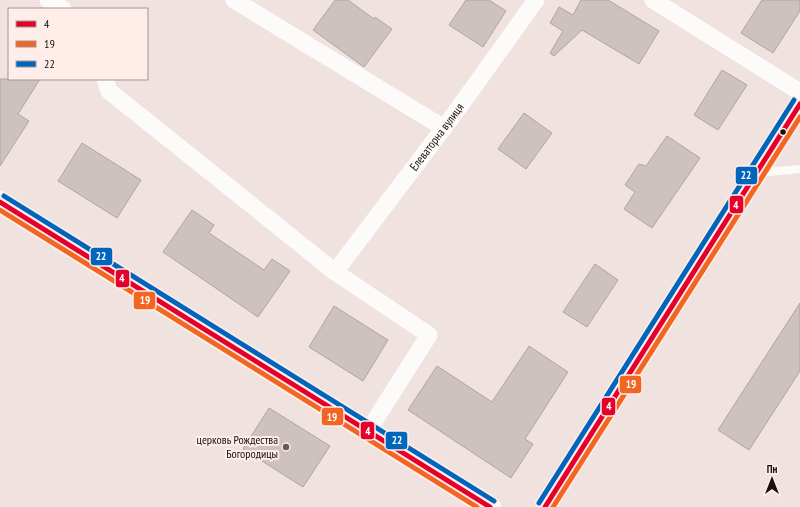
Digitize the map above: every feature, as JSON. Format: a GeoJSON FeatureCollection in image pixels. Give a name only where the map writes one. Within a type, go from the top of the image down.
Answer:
{"type":"FeatureCollection","features":[{"type":"Feature","properties":{"kind":"street"},"geometry":{"type":"LineString","coordinates":[[48,0],[61,8]]}},
{"type":"Feature","properties":{"kind":"street"},"geometry":{"type":"LineString","coordinates":[[234,0],[444,128]]}},
{"type":"Feature","properties":{"kind":"street","name":"Елеваторна вулиця"},"geometry":{"type":"LineString","coordinates":[[335,272],[444,128],[536,0]]}},
{"type":"Feature","properties":{"kind":"street"},"geometry":{"type":"LineString","coordinates":[[653,0],[800,92]]}},
{"type":"Feature","properties":{"kind":"street"},"geometry":{"type":"LineString","coordinates":[[105,80],[109,91],[335,272],[429,335],[368,431]]}},
{"type":"Feature","properties":{"kind":"street"},"geometry":{"type":"LineString","coordinates":[[545,507],[800,104]]}},
{"type":"Feature","properties":{"kind":"street"},"geometry":{"type":"LineString","coordinates":[[0,202],[490,507]]}},
{"type":"Feature","properties":{"kind":"lane"},"geometry":{"type":"LineString","coordinates":[[757,173],[800,168]]}},
{"type":"Feature","properties":{"kind":"building"},"geometry":{"type":"Polygon","coordinates":[[[335,0],[348,0],[374,19],[375,17],[392,29],[364,67],[313,30],[335,0]]]}},
{"type":"Feature","properties":{"kind":"building"},"geometry":{"type":"Polygon","coordinates":[[[466,0],[489,0],[506,11],[483,47],[449,25],[466,0]]]}},
{"type":"Feature","properties":{"kind":"building"},"geometry":{"type":"Polygon","coordinates":[[[581,0],[608,0],[659,31],[639,64],[582,30],[554,56],[550,53],[563,31],[550,23],[559,7],[573,15],[581,0]]]}},
{"type":"Feature","properties":{"kind":"building"},"geometry":{"type":"Polygon","coordinates":[[[762,0],[800,0],[800,11],[773,53],[741,33],[762,0]]]}},
{"type":"Feature","properties":{"kind":"building"},"geometry":{"type":"Polygon","coordinates":[[[722,70],[747,85],[718,130],[694,115],[722,70]]]}},
{"type":"Feature","properties":{"kind":"building"},"geometry":{"type":"Polygon","coordinates":[[[0,79],[39,80],[18,114],[29,121],[0,166],[0,79]]]}},
{"type":"Feature","properties":{"kind":"building"},"geometry":{"type":"Polygon","coordinates":[[[524,113],[552,133],[526,169],[498,149],[524,113]]]}},
{"type":"Feature","properties":{"kind":"building"},"geometry":{"type":"Polygon","coordinates":[[[667,136],[700,158],[652,228],[624,209],[635,192],[625,185],[639,164],[646,166],[667,136]]]}},
{"type":"Feature","properties":{"kind":"building"},"geometry":{"type":"Polygon","coordinates":[[[82,143],[141,180],[117,218],[58,181],[82,143]]]}},
{"type":"Feature","properties":{"kind":"building"},"geometry":{"type":"Polygon","coordinates":[[[192,210],[214,225],[209,233],[264,270],[272,259],[290,271],[258,317],[163,252],[192,210]]]}},
{"type":"Feature","properties":{"kind":"building"},"geometry":{"type":"Polygon","coordinates":[[[595,264],[618,280],[587,327],[563,312],[595,264]]]}},
{"type":"Feature","properties":{"kind":"building"},"geometry":{"type":"Polygon","coordinates":[[[800,303],[800,371],[749,450],[718,430],[800,303]]]}},
{"type":"Feature","properties":{"kind":"building"},"geometry":{"type":"Polygon","coordinates":[[[334,306],[388,340],[363,381],[309,347],[334,306]]]}},
{"type":"Feature","properties":{"kind":"building"},"geometry":{"type":"Polygon","coordinates":[[[529,346],[568,372],[525,439],[533,444],[511,478],[408,410],[437,366],[492,402],[529,346]]]}},
{"type":"Feature","properties":{"kind":"building","name":"церковь Рождества Богородицы"},"geometry":{"type":"Polygon","coordinates":[[[269,408],[330,446],[303,487],[243,449],[269,408]]]}},
{"type":"Feature","properties":{"kind":"transit line","name":"22"},"geometry":{"type":"LineString","coordinates":[[539,503],[794,100]]}},
{"type":"Feature","properties":{"kind":"transit line","name":"4"},"geometry":{"type":"LineString","coordinates":[[545,507],[800,104]]}},
{"type":"Feature","properties":{"kind":"transit line","name":"19"},"geometry":{"type":"LineString","coordinates":[[553,507],[800,117]]}},
{"type":"Feature","properties":{"kind":"transit line","name":"22"},"geometry":{"type":"LineString","coordinates":[[4,196],[494,501]]}},
{"type":"Feature","properties":{"kind":"transit line","name":"4"},"geometry":{"type":"LineString","coordinates":[[0,202],[490,507]]}},
{"type":"Feature","properties":{"kind":"transit line","name":"19"},"geometry":{"type":"LineString","coordinates":[[0,210],[477,507]]}},
{"type":"Feature","properties":{"kind":"place","name":"церковь Рождества Богородицы"},"geometry":{"type":"Point","coordinates":[286,447]}}]}
